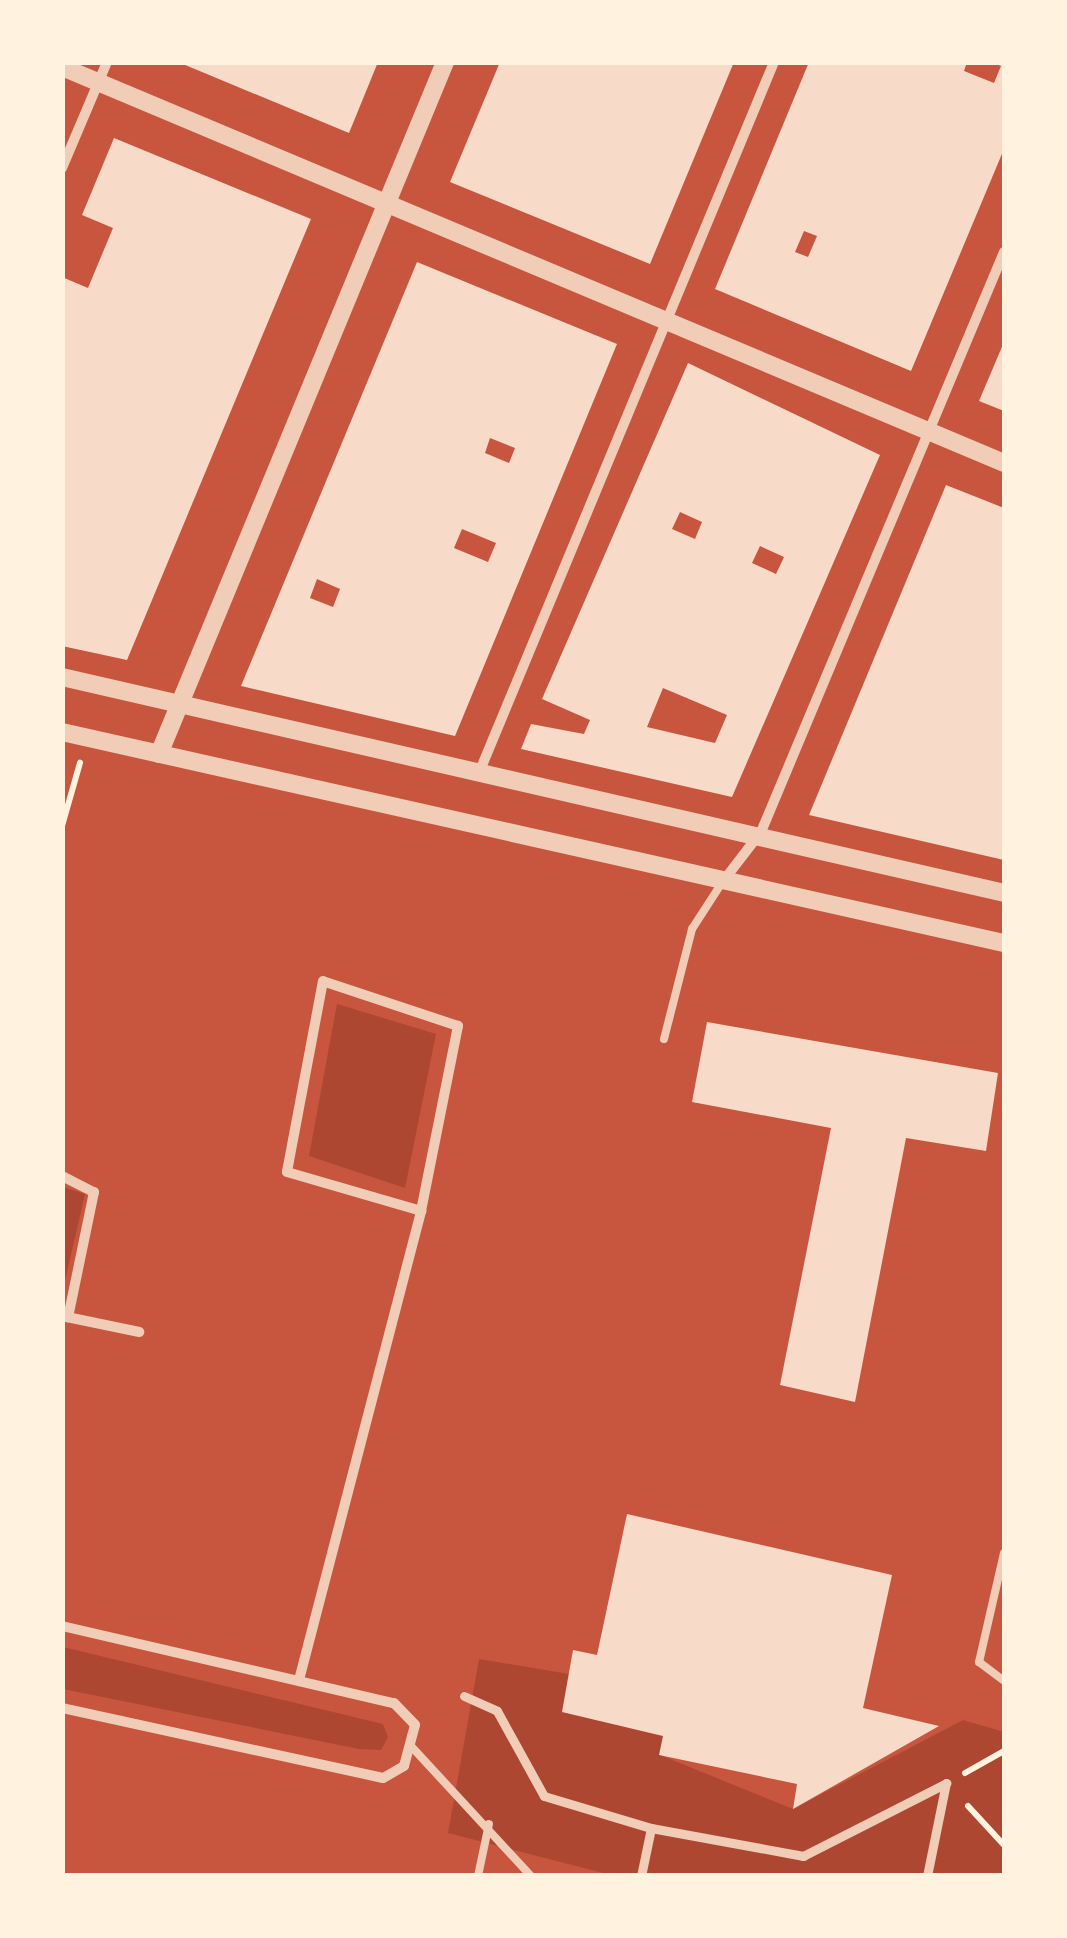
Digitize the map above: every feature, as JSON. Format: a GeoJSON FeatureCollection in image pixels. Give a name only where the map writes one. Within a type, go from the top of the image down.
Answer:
{"type":"FeatureCollection","features":[{"type":"Feature","properties":{"kind":"street"},"geometry":{"type":"LineString","coordinates":[[62,168],[107,62]]}},
{"type":"Feature","properties":{"kind":"street"},"geometry":{"type":"LineString","coordinates":[[159,754],[446,62]]}},
{"type":"Feature","properties":{"kind":"street"},"geometry":{"type":"LineString","coordinates":[[481,768],[774,62]]}},
{"type":"Feature","properties":{"kind":"street"},"geometry":{"type":"LineString","coordinates":[[62,67],[1004,463]]}},
{"type":"Feature","properties":{"kind":"street"},"geometry":{"type":"LineString","coordinates":[[723,881],[761,832],[1004,252]]}},
{"type":"Feature","properties":{"kind":"street"},"geometry":{"type":"LineString","coordinates":[[62,678],[481,768],[1004,893]]}},
{"type":"Feature","properties":{"kind":"street"},"geometry":{"type":"LineString","coordinates":[[62,732],[1004,943]]}},
{"type":"Feature","properties":{"kind":"street"},"geometry":{"type":"LineString","coordinates":[[299,1680],[421,1211],[458,1026],[323,981],[288,1172],[421,1211]]}},
{"type":"Feature","properties":{"kind":"street"},"geometry":{"type":"LineString","coordinates":[[62,1176],[94,1192],[65,1316],[139,1332]]}},
{"type":"Feature","properties":{"kind":"street"},"geometry":{"type":"LineString","coordinates":[[62,1626],[404,1706],[414,1725],[410,1745],[394,1774],[371,1777],[62,1708]]}},
{"type":"Feature","properties":{"kind":"street"},"geometry":{"type":"LineString","coordinates":[[464,1696],[497,1711],[544,1796],[651,1828],[803,1856],[946,1783]]}},
{"type":"Feature","properties":{"kind":"street"},"geometry":{"type":"LineString","coordinates":[[927,1876],[946,1783]]}},
{"type":"Feature","properties":{"kind":"street"},"geometry":{"type":"LineString","coordinates":[[641,1876],[651,1828]]}},
{"type":"Feature","properties":{"kind":"lane"},"geometry":{"type":"LineString","coordinates":[[664,1038],[692,929],[723,881]]}},
{"type":"Feature","properties":{"kind":"lane"},"geometry":{"type":"LineString","coordinates":[[1004,1553],[979,1662],[1004,1681]]}},
{"type":"Feature","properties":{"kind":"lane"},"geometry":{"type":"LineString","coordinates":[[410,1745],[488,1824],[531,1876]]}},
{"type":"Feature","properties":{"kind":"lane"},"geometry":{"type":"LineString","coordinates":[[478,1876],[488,1824]]}},
{"type":"Feature","properties":{"kind":"path"},"geometry":{"type":"LineString","coordinates":[[62,826],[88,738]]}},
{"type":"Feature","properties":{"kind":"path"},"geometry":{"type":"LineString","coordinates":[[1004,1751],[946,1783],[1004,1845]]}},
{"type":"Feature","properties":{"kind":"shaded area"},"geometry":{"type":"Polygon","coordinates":[[[337,1004],[436,1034],[405,1188],[309,1156],[337,1004]]]}},
{"type":"Feature","properties":{"kind":"shaded area"},"geometry":{"type":"Polygon","coordinates":[[[62,1187],[85,1194],[63,1289],[62,1187]]]}},
{"type":"Feature","properties":{"kind":"shaded area"},"geometry":{"type":"Polygon","coordinates":[[[63,1647],[383,1724],[388,1737],[381,1750],[359,1749],[63,1689],[63,1647]]]}},
{"type":"Feature","properties":{"kind":"shaded area"},"geometry":{"type":"Polygon","coordinates":[[[479,1659],[569,1674],[562,1712],[663,1736],[660,1755],[793,1809],[963,1720],[1004,1732],[1004,1875],[611,1875],[448,1833],[479,1659]]]}},
{"type":"Feature","properties":{"kind":"building"},"geometry":{"type":"Polygon","coordinates":[[[178,62],[378,62],[349,133],[178,62]]]}},
{"type":"Feature","properties":{"kind":"building"},"geometry":{"type":"Polygon","coordinates":[[[500,62],[734,62],[650,264],[450,182],[500,62]]]}},
{"type":"Feature","properties":{"kind":"building"},"geometry":{"type":"Polygon","coordinates":[[[809,62],[967,62],[964,71],[994,83],[1001,66],[992,62],[1004,62],[1004,149],[911,371],[715,289],[809,62]],[[804,231],[795,252],[808,257],[817,236],[804,231]]]}},
{"type":"Feature","properties":{"kind":"building"},"geometry":{"type":"Polygon","coordinates":[[[114,138],[311,219],[127,660],[62,646],[62,277],[88,288],[113,228],[82,215],[114,138]]]}},
{"type":"Feature","properties":{"kind":"building"},"geometry":{"type":"Polygon","coordinates":[[[417,262],[617,344],[455,736],[241,686],[417,262]],[[490,438],[485,453],[509,463],[515,448],[490,438]],[[462,529],[454,548],[488,562],[496,543],[462,529]],[[317,579],[310,598],[333,607],[340,589],[317,579]]]}},
{"type":"Feature","properties":{"kind":"building"},"geometry":{"type":"Polygon","coordinates":[[[1004,342],[1004,411],[979,401],[1004,342]]]}},
{"type":"Feature","properties":{"kind":"building"},"geometry":{"type":"Polygon","coordinates":[[[688,363],[880,455],[732,797],[521,749],[531,724],[584,734],[590,720],[542,699],[688,363]],[[680,512],[672,529],[695,539],[702,522],[680,512]],[[760,546],[752,563],[776,574],[784,557],[760,546]],[[663,688],[647,727],[715,743],[727,715],[663,688]]]}},
{"type":"Feature","properties":{"kind":"building"},"geometry":{"type":"Polygon","coordinates":[[[946,485],[1004,508],[1004,860],[809,815],[946,485]]]}},
{"type":"Feature","properties":{"kind":"building"},"geometry":{"type":"Polygon","coordinates":[[[707,1022],[998,1073],[986,1151],[906,1138],[855,1402],[780,1385],[831,1128],[692,1102],[707,1022]]]}},
{"type":"Feature","properties":{"kind":"building"},"geometry":{"type":"Polygon","coordinates":[[[627,1514],[892,1575],[863,1708],[939,1726],[793,1809],[797,1784],[659,1755],[663,1736],[562,1712],[573,1650],[597,1655],[627,1514]]]}}]}
